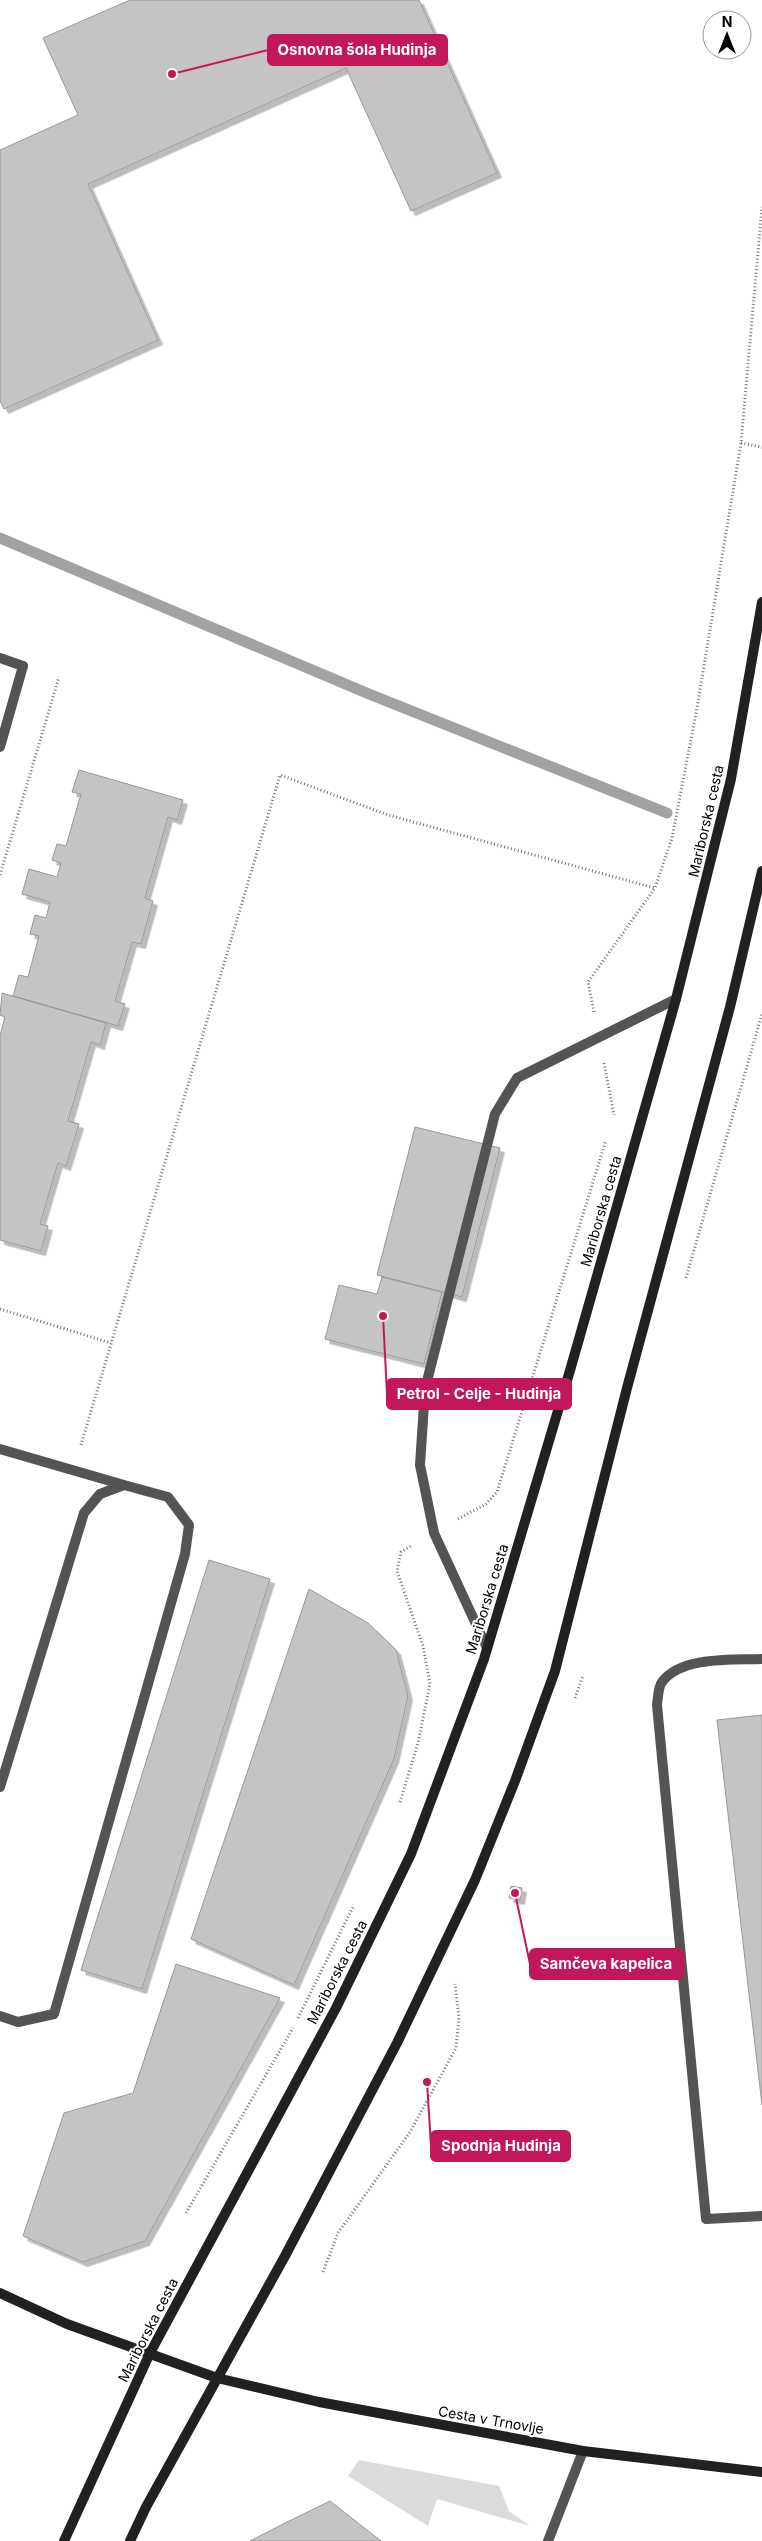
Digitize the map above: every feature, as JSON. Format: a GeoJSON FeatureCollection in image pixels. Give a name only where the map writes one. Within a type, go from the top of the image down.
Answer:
{"type":"FeatureCollection","features":[{"type":"Feature","properties":{"kind":"main road","name":"Mariborska cesta"},"geometry":{"type":"LineString","coordinates":[[64,2541],[150,2353],[336,2008],[412,1854],[487,1648],[676,999],[731,779],[762,602]]}},
{"type":"Feature","properties":{"kind":"main road"},"geometry":{"type":"LineString","coordinates":[[130,2541],[146,2507],[285,2256],[397,2043],[475,1880],[518,1772],[555,1670],[625,1397],[730,1007],[762,872]]}},
{"type":"Feature","properties":{"kind":"main road","name":"Cesta v Trnovlje"},"geometry":{"type":"LineString","coordinates":[[0,2293],[67,2324],[217,2378],[319,2402],[583,2451],[762,2472]]}},
{"type":"Feature","properties":{"kind":"street"},"geometry":{"type":"LineString","coordinates":[[0,658],[23,666],[0,747]]}},
{"type":"Feature","properties":{"kind":"street"},"geometry":{"type":"LineString","coordinates":[[487,1648],[434,1532],[420,1466],[425,1388],[495,1114],[517,1078],[676,999]]}},
{"type":"Feature","properties":{"kind":"street"},"geometry":{"type":"LineString","coordinates":[[0,1449],[168,1497],[189,1525],[185,1554],[54,2014],[18,2022],[0,2016]]}},
{"type":"Feature","properties":{"kind":"street"},"geometry":{"type":"LineString","coordinates":[[0,1786],[84,1513],[100,1494],[124,1484]]}},
{"type":"Feature","properties":{"kind":"street"},"geometry":{"type":"LineString","coordinates":[[762,1660],[707,1661],[675,1670],[661,1683],[657,1705],[706,2219],[762,2216]]}},
{"type":"Feature","properties":{"kind":"street"},"geometry":{"type":"LineString","coordinates":[[548,2541],[583,2451]]}},
{"type":"Feature","properties":{"kind":"path"},"geometry":{"type":"LineString","coordinates":[[611,1124],[614,1114],[588,982],[655,888],[672,838],[697,708],[741,443],[762,207]]}},
{"type":"Feature","properties":{"kind":"path"},"geometry":{"type":"LineString","coordinates":[[741,443],[762,446]]}},
{"type":"Feature","properties":{"kind":"path"},"geometry":{"type":"LineString","coordinates":[[0,875],[59,677]]}},
{"type":"Feature","properties":{"kind":"path"},"geometry":{"type":"LineString","coordinates":[[74,1469],[280,775],[388,815],[655,888]]}},
{"type":"Feature","properties":{"kind":"path"},"geometry":{"type":"LineString","coordinates":[[400,1804],[418,1743],[430,1684],[423,1646],[397,1571],[400,1552],[486,1504],[497,1492],[608,1133]]}},
{"type":"Feature","properties":{"kind":"path"},"geometry":{"type":"LineString","coordinates":[[0,1309],[111,1343]]}},
{"type":"Feature","properties":{"kind":"path"},"geometry":{"type":"LineString","coordinates":[[186,2214],[296,2022],[357,1900]]}},
{"type":"Feature","properties":{"kind":"shaded area"},"geometry":{"type":"Polygon","coordinates":[[[359,2460],[499,2486],[509,2511],[530,2526],[437,2499],[428,2526],[348,2476],[359,2460]]]}},
{"type":"Feature","properties":{"kind":"building"},"geometry":{"type":"Polygon","coordinates":[[[130,0],[419,0],[497,173],[411,211],[346,68],[88,184],[158,340],[4,409],[0,401],[0,150],[78,115],[43,38],[130,0]]]}},
{"type":"Feature","properties":{"kind":"building"},"geometry":{"type":"Polygon","coordinates":[[[79,770],[183,800],[177,820],[168,817],[145,898],[153,901],[141,944],[132,942],[115,1001],[125,1004],[118,1026],[13,996],[19,975],[28,977],[39,936],[30,934],[35,915],[46,918],[50,902],[22,894],[29,869],[57,877],[61,863],[52,860],[57,844],[66,846],[81,794],[72,792],[79,770]]]}},
{"type":"Feature","properties":{"kind":"building"},"geometry":{"type":"Polygon","coordinates":[[[2,993],[106,1023],[100,1045],[91,1042],[68,1121],[79,1124],[66,1166],[58,1163],[40,1224],[48,1226],[41,1251],[0,1240],[0,1035],[5,1017],[0,1015],[2,993]]]}},
{"type":"Feature","properties":{"kind":"building"},"geometry":{"type":"Polygon","coordinates":[[[415,1127],[500,1148],[462,1297],[377,1275],[415,1127]]]}},
{"type":"Feature","properties":{"kind":"building"},"geometry":{"type":"Polygon","coordinates":[[[382,1277],[442,1292],[424,1364],[325,1339],[339,1285],[377,1294],[382,1277]]]}},
{"type":"Feature","properties":{"kind":"building"},"geometry":{"type":"Polygon","coordinates":[[[209,1560],[270,1579],[142,1989],[81,1970],[209,1560]]]}},
{"type":"Feature","properties":{"kind":"building"},"geometry":{"type":"Polygon","coordinates":[[[309,1589],[368,1623],[396,1650],[408,1696],[394,1759],[294,1985],[191,1939],[309,1589]]]}},
{"type":"Feature","properties":{"kind":"building"},"geometry":{"type":"Polygon","coordinates":[[[762,1715],[762,2105],[717,1720],[762,1715]]]}},
{"type":"Feature","properties":{"kind":"building"},"geometry":{"type":"Polygon","coordinates":[[[511,1886],[522,1888],[520,1900],[509,1898],[511,1886]]]}},
{"type":"Feature","properties":{"kind":"building"},"geometry":{"type":"Polygon","coordinates":[[[176,1964],[280,1998],[145,2241],[83,2262],[23,2236],[64,2113],[133,2093],[176,1964]]]}},
{"type":"Feature","properties":{"kind":"building"},"geometry":{"type":"Polygon","coordinates":[[[330,2501],[381,2541],[250,2541],[283,2524],[330,2501]]]}},
{"type":"Feature","properties":{"kind":"waterway"},"geometry":{"type":"LineString","coordinates":[[0,538],[369,694],[667,813]]}},
{"type":"Feature","properties":{"kind":"place","name":"Osnovna šola Hudinja"},"geometry":{"type":"Point","coordinates":[172,74]}},
{"type":"Feature","properties":{"kind":"place","name":"Petrol - Celje - Hudinja"},"geometry":{"type":"Point","coordinates":[383,1316]}},
{"type":"Feature","properties":{"kind":"place","name":"Samčeva kapelica"},"geometry":{"type":"Point","coordinates":[515,1893]}},
{"type":"Feature","properties":{"kind":"place","name":"Spodnja Hudinja"},"geometry":{"type":"Point","coordinates":[427,2082]}}]}
